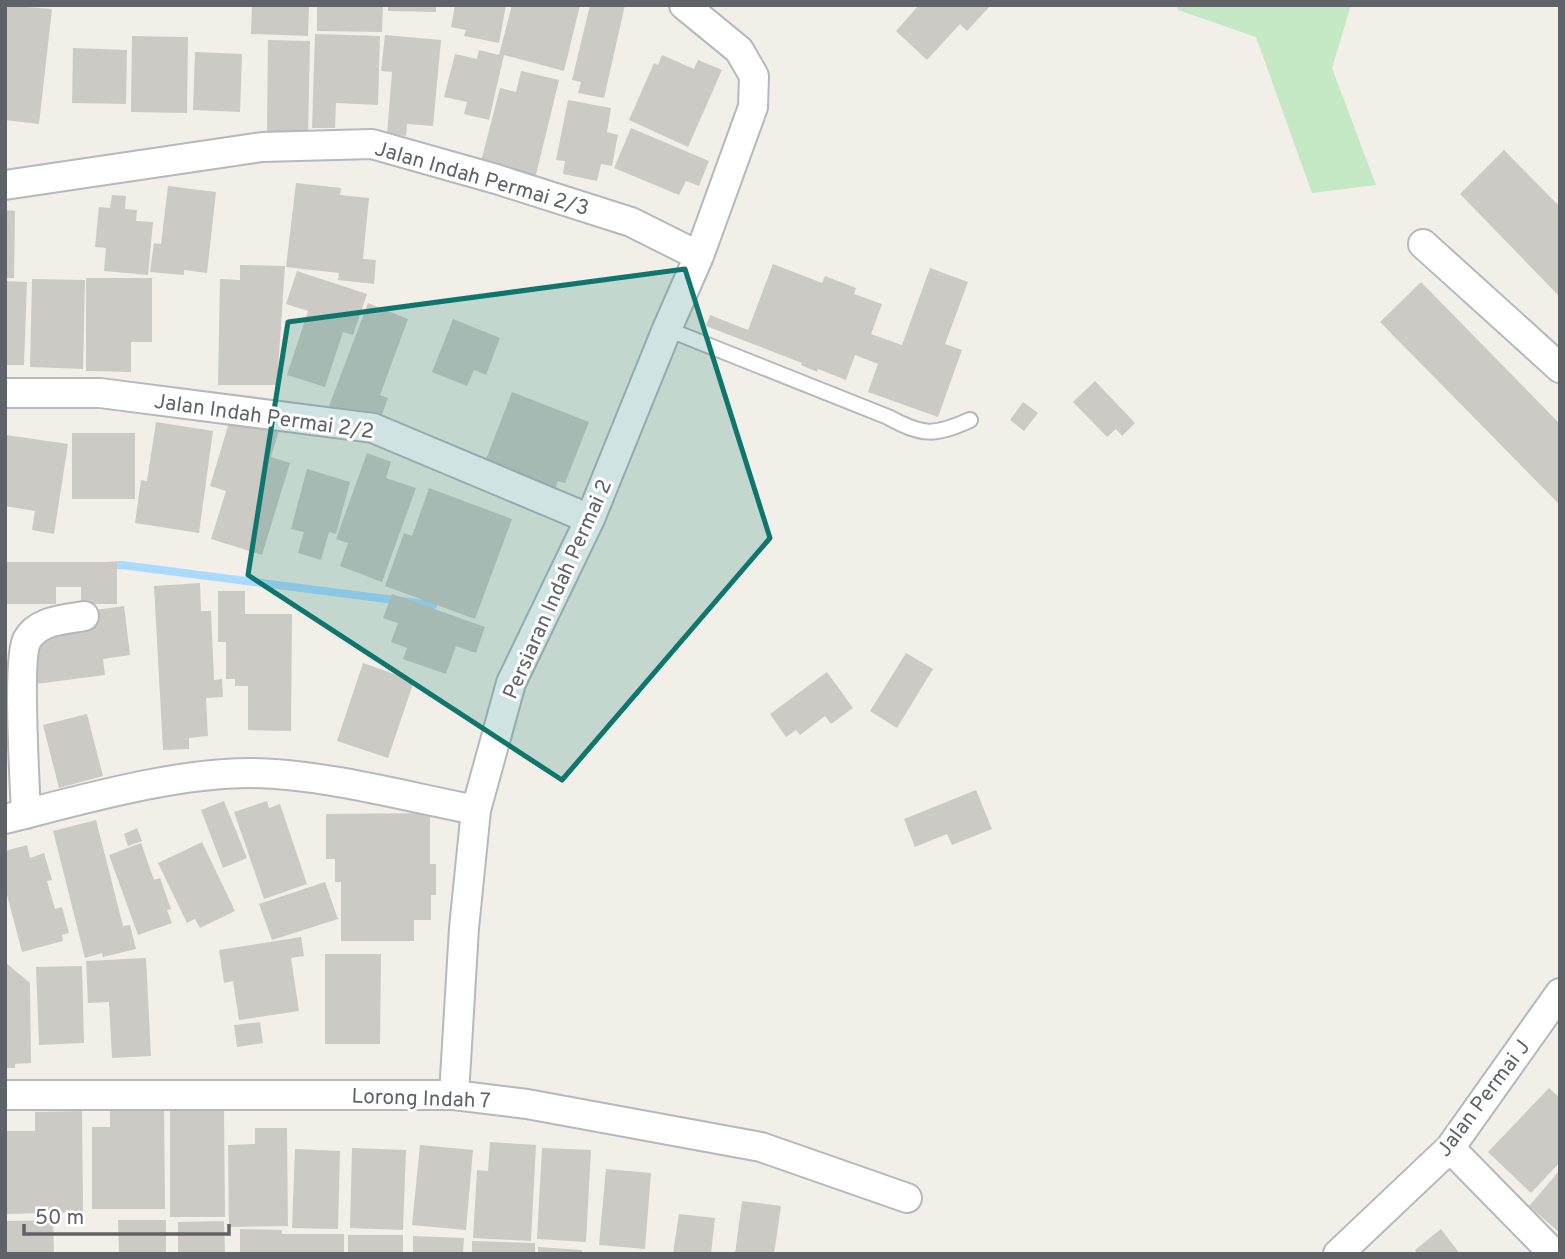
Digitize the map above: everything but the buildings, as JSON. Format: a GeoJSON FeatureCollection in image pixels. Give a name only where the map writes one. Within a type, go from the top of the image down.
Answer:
{"type":"FeatureCollection","features":[{"type":"Feature","properties":{"kind":"street","name":"Persiaran Indah Permai 2"},"geometry":{"type":"LineString","coordinates":[[454,1095],[464,928],[476,810],[511,682],[590,519],[699,256],[753,107],[754,76],[739,50],[684,5]]}},
{"type":"Feature","properties":{"kind":"street","name":"Jalan Indah Permai 2/3"},"geometry":{"type":"LineString","coordinates":[[5,185],[262,147],[372,145],[496,179],[631,222],[699,256]]}},
{"type":"Feature","properties":{"kind":"street"},"geometry":{"type":"LineString","coordinates":[[1423,244],[1560,368]]}},
{"type":"Feature","properties":{"kind":"street","name":"Jalan Indah Permai 2/2"},"geometry":{"type":"LineString","coordinates":[[5,393],[100,393],[373,428],[590,519]]}},
{"type":"Feature","properties":{"kind":"street"},"geometry":{"type":"LineString","coordinates":[[84,616],[43,624],[26,641],[16,816],[175,779],[249,773],[303,776],[476,810]]}},
{"type":"Feature","properties":{"kind":"street","name":"Jalan Permai J"},"geometry":{"type":"LineString","coordinates":[[1338,1254],[1450,1148],[1560,993]]}},
{"type":"Feature","properties":{"kind":"street","name":"Lorong Indah 7"},"geometry":{"type":"LineString","coordinates":[[5,1095],[454,1095],[527,1104],[761,1147],[907,1198]]}},
{"type":"Feature","properties":{"kind":"street"},"geometry":{"type":"LineString","coordinates":[[1450,1148],[1554,1254]]}},
{"type":"Feature","properties":{"kind":"lane"},"geometry":{"type":"LineString","coordinates":[[667,329],[888,417],[917,432],[946,431],[970,420]]}},
{"type":"Feature","properties":{"kind":"highlighted area"},"geometry":{"type":"Polygon","coordinates":[[[685,269],[770,538],[562,780],[248,575],[288,322],[685,269]]]}},
{"type":"Feature","properties":{"kind":"green space"},"geometry":{"type":"Polygon","coordinates":[[[1176,5],[1351,5],[1332,68],[1376,185],[1312,193],[1256,37],[1178,10],[1176,5]]]}},
{"type":"Feature","properties":{"kind":"waterway"},"geometry":{"type":"LineString","coordinates":[[106,566],[122,565],[433,605]]}}]}
